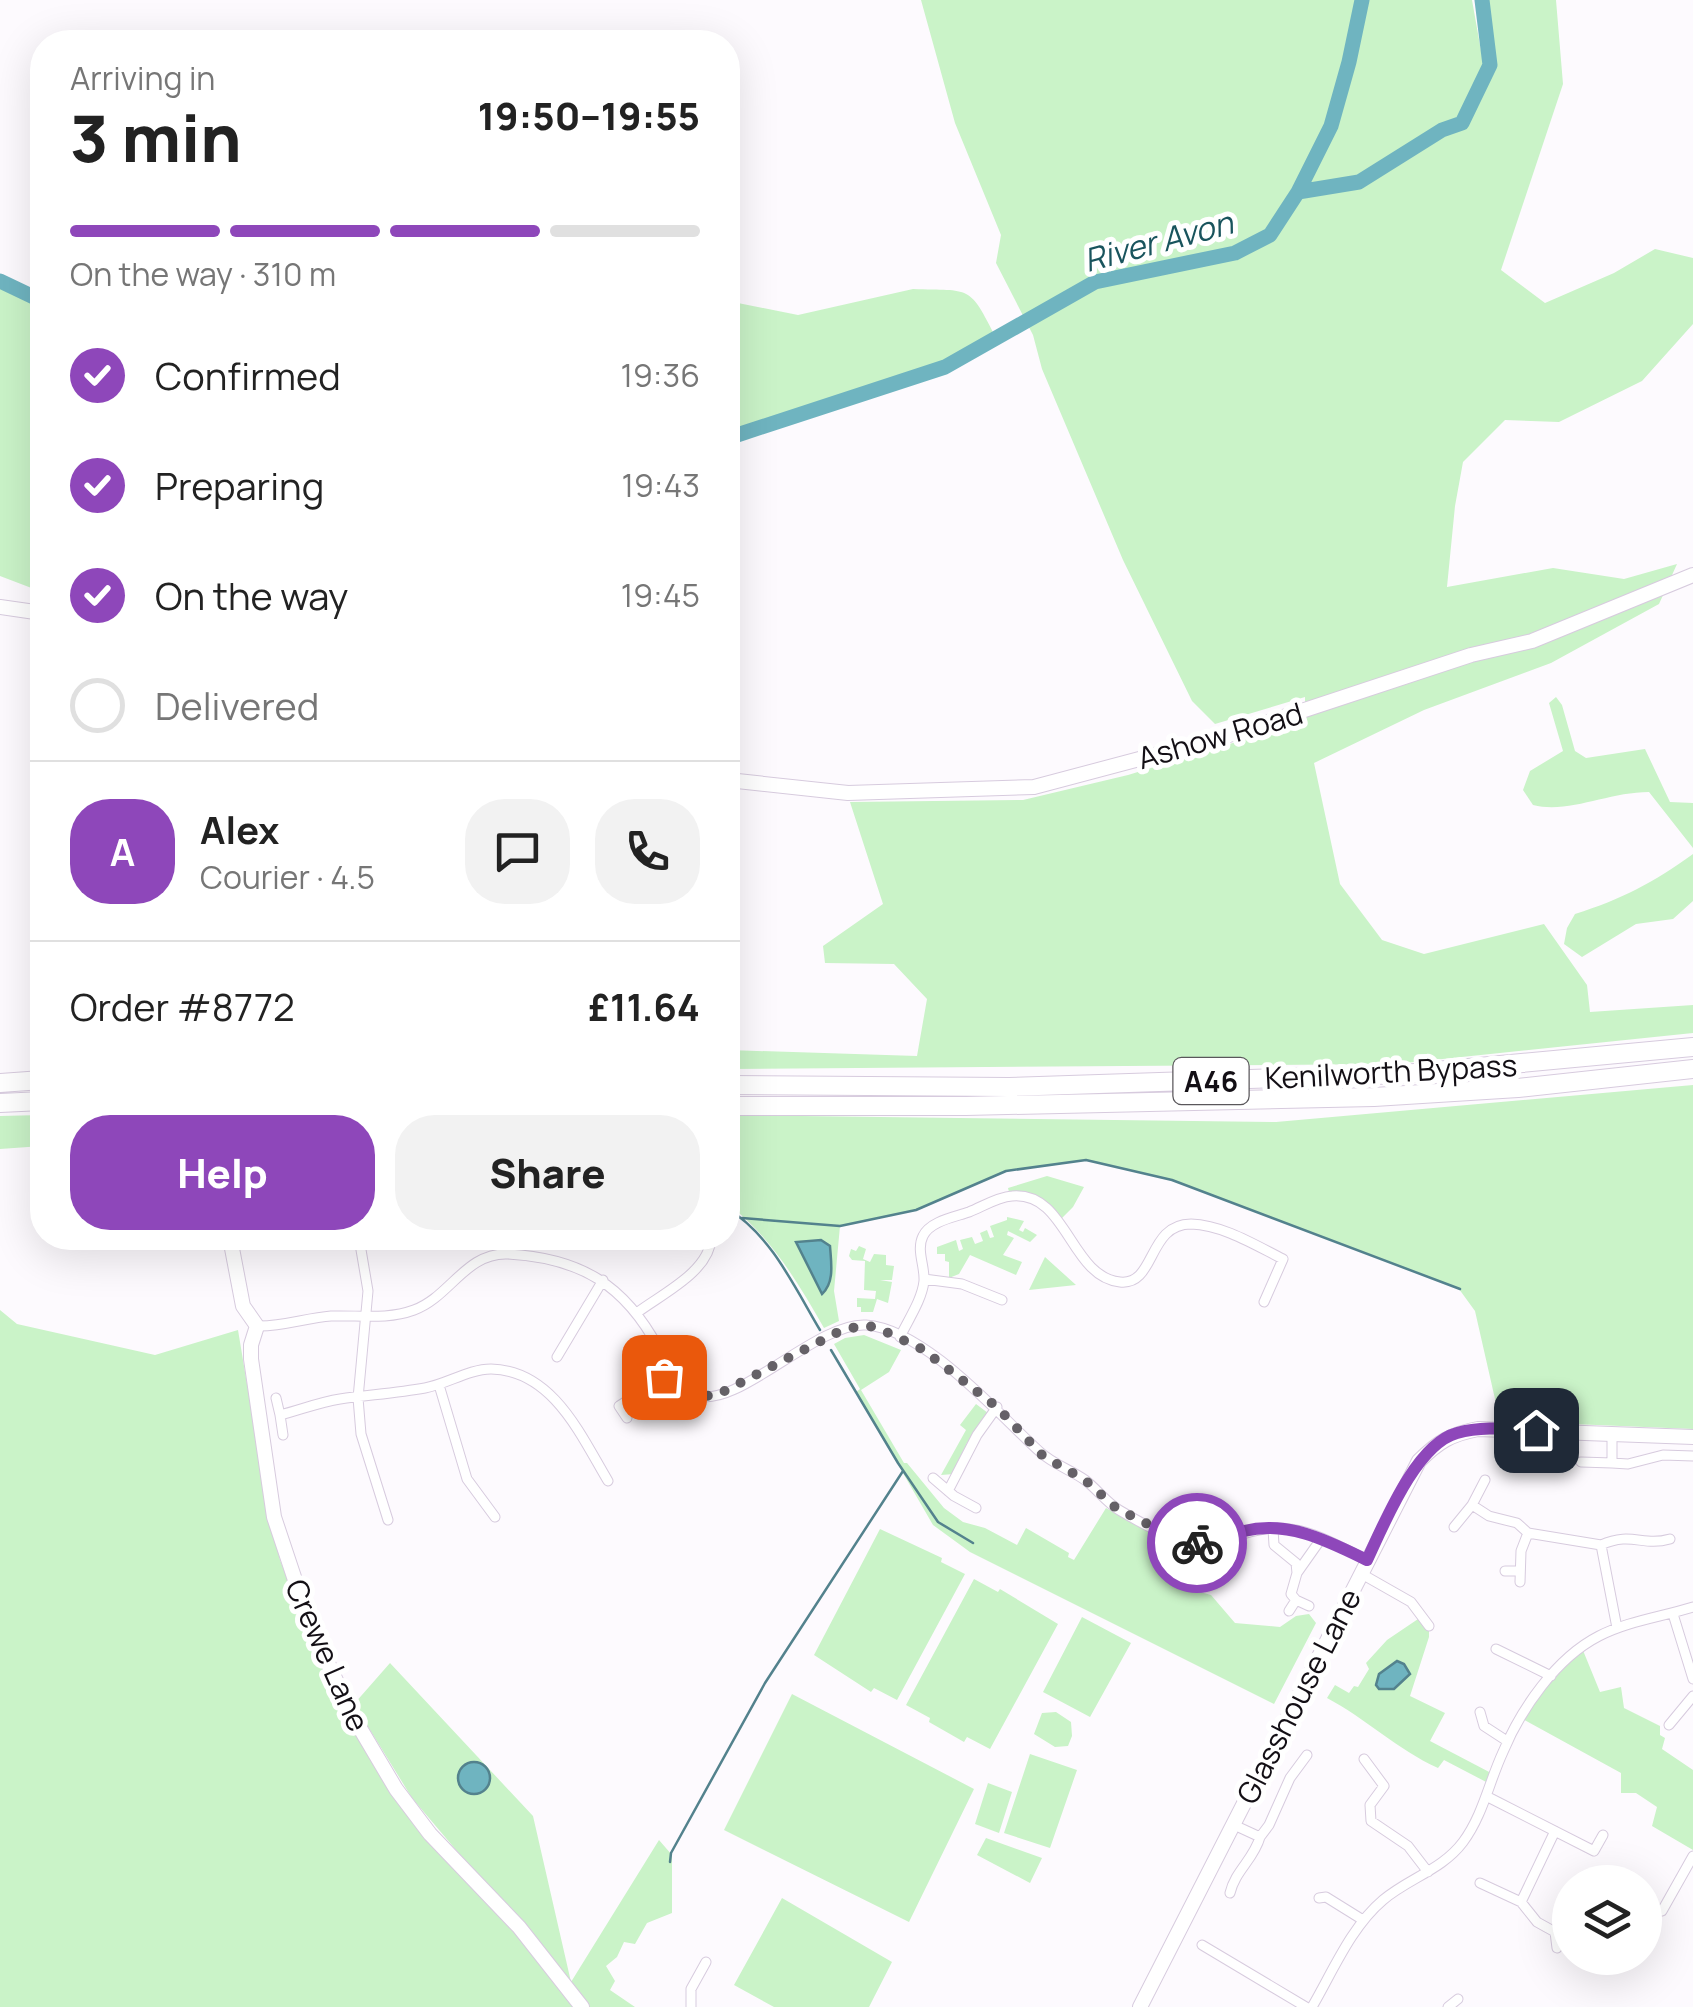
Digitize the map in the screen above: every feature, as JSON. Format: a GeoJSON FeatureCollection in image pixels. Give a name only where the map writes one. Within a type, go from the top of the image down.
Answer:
{"type":"FeatureCollection","features":[{"type":"Feature","properties":{"kind":"highway","name":"Kenilworth Bypass"},"geometry":{"type":"LineString","coordinates":[[740,1085],[1009,1087],[1404,1074],[1693,1047]]}},
{"type":"Feature","properties":{"kind":"highway","name":"Kenilworth Bypass"},"geometry":{"type":"LineString","coordinates":[[740,1106],[966,1106],[1374,1097],[1518,1088],[1693,1069]]}},
{"type":"Feature","properties":{"kind":"highway"},"geometry":{"type":"LineString","coordinates":[[0,1083],[30,1081]]}},
{"type":"Feature","properties":{"kind":"highway"},"geometry":{"type":"LineString","coordinates":[[0,1103],[30,1101]]}},
{"type":"Feature","properties":{"kind":"street","name":"Ashow Road"},"geometry":{"type":"LineString","coordinates":[[740,781],[848,794],[1034,787],[1226,736],[1471,656],[1532,641],[1693,575]]}},
{"type":"Feature","properties":{"kind":"street"},"geometry":{"type":"LineString","coordinates":[[0,607],[30,611]]}},
{"type":"Feature","properties":{"kind":"street"},"geometry":{"type":"LineString","coordinates":[[900,1337],[924,1279],[920,1244],[928,1229],[1010,1196],[1030,1199],[1048,1210],[1088,1262],[1117,1282],[1139,1276],[1160,1239],[1176,1226],[1191,1224],[1218,1230],[1283,1259],[1264,1302]]}},
{"type":"Feature","properties":{"kind":"street","name":"Crewe Lane"},"geometry":{"type":"LineString","coordinates":[[232,1250],[243,1306],[257,1326],[251,1359],[274,1516],[309,1622],[344,1698],[396,1790],[430,1834],[519,1928],[582,2007]]}},
{"type":"Feature","properties":{"kind":"street"},"geometry":{"type":"LineString","coordinates":[[361,1250],[368,1290],[358,1398],[361,1434],[388,1520]]}},
{"type":"Feature","properties":{"kind":"street"},"geometry":{"type":"LineString","coordinates":[[638,1312],[700,1265],[709,1250]]}},
{"type":"Feature","properties":{"kind":"street"},"geometry":{"type":"LineString","coordinates":[[257,1326],[414,1310],[476,1262],[495,1254],[543,1258],[603,1280],[638,1312],[671,1373],[685,1389],[702,1397],[729,1392],[810,1345],[852,1326],[878,1328],[922,1349],[997,1407],[1043,1456],[1085,1480],[1116,1508],[1177,1539],[1206,1543],[1246,1530],[1278,1529],[1320,1539],[1411,1602],[1429,1626]]}},
{"type":"Feature","properties":{"kind":"street"},"geometry":{"type":"LineString","coordinates":[[924,1279],[962,1284],[1002,1300]]}},
{"type":"Feature","properties":{"kind":"street"},"geometry":{"type":"LineString","coordinates":[[557,1357],[603,1280]]}},
{"type":"Feature","properties":{"kind":"street"},"geometry":{"type":"LineString","coordinates":[[280,1415],[439,1386],[482,1370],[523,1376],[556,1400],[608,1481]]}},
{"type":"Feature","properties":{"kind":"street"},"geometry":{"type":"LineString","coordinates":[[627,1418],[620,1406],[671,1373]]}},
{"type":"Feature","properties":{"kind":"street"},"geometry":{"type":"LineString","coordinates":[[439,1386],[460,1462],[481,1502],[496,1518]]}},
{"type":"Feature","properties":{"kind":"street"},"geometry":{"type":"LineString","coordinates":[[276,1398],[283,1434]]}},
{"type":"Feature","properties":{"kind":"street"},"geometry":{"type":"LineString","coordinates":[[948,1491],[976,1435],[997,1407]]}},
{"type":"Feature","properties":{"kind":"street","name":"Glasshouse Lane"},"geometry":{"type":"LineString","coordinates":[[1140,2007],[1419,1461],[1439,1441],[1454,1433],[1504,1428],[1693,1437]]}},
{"type":"Feature","properties":{"kind":"street"},"geometry":{"type":"LineString","coordinates":[[1612,1435],[1612,1463]]}},
{"type":"Feature","properties":{"kind":"street"},"geometry":{"type":"LineString","coordinates":[[1581,1462],[1628,1464],[1664,1455],[1693,1456]]}},
{"type":"Feature","properties":{"kind":"street"},"geometry":{"type":"LineString","coordinates":[[933,1478],[976,1508]]}},
{"type":"Feature","properties":{"kind":"street"},"geometry":{"type":"LineString","coordinates":[[1454,1527],[1485,1480]]}},
{"type":"Feature","properties":{"kind":"street"},"geometry":{"type":"LineString","coordinates":[[1472,1505],[1490,1516],[1517,1523],[1528,1533],[1601,1545],[1621,1536],[1656,1543],[1670,1539]]}},
{"type":"Feature","properties":{"kind":"street"},"geometry":{"type":"LineString","coordinates":[[1278,1529],[1274,1545],[1296,1563],[1297,1573]]}},
{"type":"Feature","properties":{"kind":"street"},"geometry":{"type":"LineString","coordinates":[[1505,1571],[1520,1576],[1520,1550],[1528,1533]]}},
{"type":"Feature","properties":{"kind":"street"},"geometry":{"type":"LineString","coordinates":[[1310,1606],[1291,1594],[1297,1573],[1320,1539]]}},
{"type":"Feature","properties":{"kind":"street"},"geometry":{"type":"LineString","coordinates":[[1601,1545],[1617,1628]]}},
{"type":"Feature","properties":{"kind":"street"},"geometry":{"type":"LineString","coordinates":[[1289,1611],[1296,1600]]}},
{"type":"Feature","properties":{"kind":"street"},"geometry":{"type":"LineString","coordinates":[[1202,1946],[1309,2007],[1363,1920],[1384,1898],[1451,1856],[1464,1840],[1519,1717],[1551,1676],[1595,1638],[1693,1607]]}},
{"type":"Feature","properties":{"kind":"street"},"geometry":{"type":"LineString","coordinates":[[1673,1614],[1693,1679]]}},
{"type":"Feature","properties":{"kind":"street"},"geometry":{"type":"LineString","coordinates":[[1496,1650],[1551,1676]]}},
{"type":"Feature","properties":{"kind":"street"},"geometry":{"type":"LineString","coordinates":[[1502,1666],[1510,1656]]}},
{"type":"Feature","properties":{"kind":"street"},"geometry":{"type":"LineString","coordinates":[[1669,1725],[1693,1696]]}},
{"type":"Feature","properties":{"kind":"street"},"geometry":{"type":"LineString","coordinates":[[1480,1712],[1484,1726],[1507,1741]]}},
{"type":"Feature","properties":{"kind":"street"},"geometry":{"type":"LineString","coordinates":[[1473,1731],[1484,1726]]}},
{"type":"Feature","properties":{"kind":"street"},"geometry":{"type":"LineString","coordinates":[[1230,1893],[1233,1880],[1256,1853],[1290,1778],[1307,1755]]}},
{"type":"Feature","properties":{"kind":"street"},"geometry":{"type":"LineString","coordinates":[[1364,1759],[1384,1786]]}},
{"type":"Feature","properties":{"kind":"street"},"geometry":{"type":"LineString","coordinates":[[1395,1778],[1370,1805],[1366,1823],[1408,1846],[1428,1872]]}},
{"type":"Feature","properties":{"kind":"street"},"geometry":{"type":"LineString","coordinates":[[1486,1796],[1594,1850]]}},
{"type":"Feature","properties":{"kind":"street"},"geometry":{"type":"LineString","coordinates":[[1234,1825],[1260,1837]]}},
{"type":"Feature","properties":{"kind":"street"},"geometry":{"type":"LineString","coordinates":[[1522,1902],[1555,1831]]}},
{"type":"Feature","properties":{"kind":"street"},"geometry":{"type":"LineString","coordinates":[[1590,1865],[1603,1835]]}},
{"type":"Feature","properties":{"kind":"street"},"geometry":{"type":"LineString","coordinates":[[1662,1911],[1692,1859]]}},
{"type":"Feature","properties":{"kind":"street"},"geometry":{"type":"LineString","coordinates":[[1326,1882],[1323,1898],[1363,1920]]}},
{"type":"Feature","properties":{"kind":"street"},"geometry":{"type":"LineString","coordinates":[[1480,1883],[1522,1902],[1537,1922],[1552,1930]]}},
{"type":"Feature","properties":{"kind":"street"},"geometry":{"type":"LineString","coordinates":[[691,2007],[691,1988],[706,1962]]}},
{"type":"Feature","properties":{"kind":"street"},"geometry":{"type":"LineString","coordinates":[[1448,2007],[1458,1999]]}},
{"type":"Feature","properties":{"kind":"green space"},"geometry":{"type":"Polygon","coordinates":[[[921,0],[1472,0],[1483,62],[1478,90],[1490,65],[1482,0],[1556,0],[1563,84],[1501,270],[1545,303],[1614,273],[1655,249],[1693,258],[1693,324],[1642,381],[1559,422],[1505,420],[1463,462],[1447,587],[1553,568],[1624,579],[1677,564],[1659,604],[1551,663],[1424,710],[1314,763],[1340,884],[1382,940],[1424,954],[1544,924],[1587,985],[1590,1012],[1693,1005],[1693,1033],[1395,1064],[740,1069],[740,1050],[917,1056],[927,999],[894,964],[825,963],[823,946],[883,904],[850,802],[1023,800],[1128,775],[1305,721],[1305,697],[1215,724],[1192,701],[1123,560],[1042,369],[1033,335],[996,263],[1001,235],[955,123],[921,0]]]}},
{"type":"Feature","properties":{"kind":"green space"},"geometry":{"type":"Polygon","coordinates":[[[0,281],[30,295],[30,587],[0,576],[0,281]]]}},
{"type":"Feature","properties":{"kind":"green space"},"geometry":{"type":"Polygon","coordinates":[[[913,289],[958,291],[973,299],[996,338],[945,367],[740,434],[740,303],[798,315],[913,289]]]}},
{"type":"Feature","properties":{"kind":"green space"},"geometry":{"type":"Polygon","coordinates":[[[1556,697],[1562,705],[1575,751],[1586,758],[1645,749],[1670,802],[1693,803],[1693,848],[1649,792],[1561,807],[1533,805],[1523,790],[1530,771],[1563,751],[1549,703],[1556,697]]]}},
{"type":"Feature","properties":{"kind":"green space"},"geometry":{"type":"Polygon","coordinates":[[[1693,854],[1693,901],[1673,919],[1636,924],[1582,957],[1564,944],[1575,914],[1637,889],[1693,854]]]}},
{"type":"Feature","properties":{"kind":"green space"},"geometry":{"type":"Polygon","coordinates":[[[1693,1085],[1693,1429],[1500,1421],[1475,1311],[1459,1289],[1172,1180],[1086,1160],[1006,1171],[916,1210],[840,1226],[834,1291],[839,1321],[824,1328],[770,1245],[740,1214],[740,1115],[1276,1122],[1693,1085]]]}},
{"type":"Feature","properties":{"kind":"green space"},"geometry":{"type":"Polygon","coordinates":[[[30,1115],[30,1147],[0,1149],[0,1116],[30,1115]]]}},
{"type":"Feature","properties":{"kind":"green space"},"geometry":{"type":"Polygon","coordinates":[[[1047,1176],[1084,1187],[1059,1221],[1039,1204],[1010,1196],[1008,1188],[1047,1176]]]}},
{"type":"Feature","properties":{"kind":"green space"},"geometry":{"type":"Polygon","coordinates":[[[1007,1217],[1024,1221],[1019,1230],[1023,1232],[1025,1228],[1037,1235],[1030,1242],[1008,1231],[1007,1235],[1014,1238],[1003,1255],[1022,1262],[1016,1275],[970,1255],[959,1274],[949,1278],[949,1262],[945,1261],[945,1254],[937,1254],[937,1247],[956,1240],[959,1251],[963,1249],[960,1240],[972,1237],[975,1244],[983,1241],[980,1233],[987,1230],[990,1238],[994,1237],[990,1226],[1007,1217]]]}},
{"type":"Feature","properties":{"kind":"green space"},"geometry":{"type":"Polygon","coordinates":[[[859,1246],[866,1249],[863,1259],[870,1262],[874,1254],[886,1255],[886,1265],[894,1266],[892,1280],[880,1280],[892,1282],[888,1303],[877,1299],[873,1312],[861,1312],[861,1307],[857,1307],[857,1298],[875,1299],[876,1291],[864,1290],[865,1261],[849,1256],[851,1249],[856,1251],[859,1246]]]}},
{"type":"Feature","properties":{"kind":"green space"},"geometry":{"type":"Polygon","coordinates":[[[1045,1257],[1076,1285],[1029,1290],[1045,1257]]]}},
{"type":"Feature","properties":{"kind":"green space"},"geometry":{"type":"Polygon","coordinates":[[[0,1310],[17,1324],[155,1355],[238,1330],[280,1560],[346,1716],[394,1797],[514,1932],[574,2007],[0,2007],[0,1310]]]}},
{"type":"Feature","properties":{"kind":"green space"},"geometry":{"type":"Polygon","coordinates":[[[864,1335],[901,1350],[889,1372],[861,1390],[904,1463],[944,1508],[963,1522],[985,1528],[1017,1545],[1026,1528],[1069,1553],[1068,1557],[1074,1560],[1106,1508],[1181,1549],[1204,1552],[1206,1565],[1193,1590],[1211,1595],[1235,1623],[1280,1627],[1296,1616],[1309,1614],[1316,1623],[1274,1704],[970,1552],[933,1525],[856,1392],[860,1389],[834,1344],[864,1335]]]}},
{"type":"Feature","properties":{"kind":"green space"},"geometry":{"type":"Polygon","coordinates":[[[976,1404],[988,1413],[967,1443],[954,1474],[941,1475],[966,1430],[960,1425],[976,1404]]]}},
{"type":"Feature","properties":{"kind":"green space"},"geometry":{"type":"Polygon","coordinates":[[[880,1529],[942,1558],[941,1562],[965,1574],[897,1700],[874,1688],[871,1692],[814,1655],[880,1529]]]}},
{"type":"Feature","properties":{"kind":"green space"},"geometry":{"type":"Polygon","coordinates":[[[974,1579],[998,1592],[1000,1589],[1058,1624],[990,1749],[967,1737],[964,1742],[906,1705],[974,1579]]]}},
{"type":"Feature","properties":{"kind":"green space"},"geometry":{"type":"Polygon","coordinates":[[[1082,1617],[1131,1643],[1090,1717],[1043,1692],[1082,1617]]]}},
{"type":"Feature","properties":{"kind":"green space"},"geometry":{"type":"Polygon","coordinates":[[[1421,1617],[1429,1626],[1429,1637],[1410,1696],[1445,1713],[1430,1741],[1493,1774],[1490,1784],[1444,1760],[1438,1768],[1423,1761],[1327,1698],[1335,1685],[1349,1693],[1354,1686],[1358,1687],[1369,1669],[1366,1663],[1387,1640],[1421,1617]]]}},
{"type":"Feature","properties":{"kind":"green space"},"geometry":{"type":"Polygon","coordinates":[[[1582,1648],[1600,1692],[1621,1687],[1624,1708],[1660,1726],[1660,1735],[1665,1738],[1662,1749],[1693,1770],[1693,1850],[1652,1826],[1657,1807],[1636,1793],[1621,1793],[1621,1773],[1519,1717],[1551,1676],[1582,1648]]]}},
{"type":"Feature","properties":{"kind":"green space"},"geometry":{"type":"Polygon","coordinates":[[[390,1663],[533,1816],[571,1982],[659,1840],[672,1855],[672,1913],[647,1923],[635,1944],[624,1942],[617,1957],[606,1966],[615,1981],[610,1990],[635,2007],[589,2007],[412,1798],[354,1704],[390,1663]]]}},
{"type":"Feature","properties":{"kind":"green space"},"geometry":{"type":"Polygon","coordinates":[[[792,1694],[974,1789],[909,1922],[724,1830],[792,1694]]]}},
{"type":"Feature","properties":{"kind":"green space"},"geometry":{"type":"Polygon","coordinates":[[[1056,1712],[1071,1722],[1068,1746],[1055,1747],[1034,1734],[1042,1713],[1056,1712]]]}},
{"type":"Feature","properties":{"kind":"green space"},"geometry":{"type":"Polygon","coordinates":[[[1030,1754],[1077,1770],[1050,1848],[1004,1833],[1030,1754]]]}},
{"type":"Feature","properties":{"kind":"green space"},"geometry":{"type":"Polygon","coordinates":[[[988,1783],[1012,1792],[999,1833],[975,1824],[988,1783]]]}},
{"type":"Feature","properties":{"kind":"green space"},"geometry":{"type":"Polygon","coordinates":[[[986,1838],[1042,1858],[1030,1883],[977,1855],[986,1838]]]}},
{"type":"Feature","properties":{"kind":"green space"},"geometry":{"type":"Polygon","coordinates":[[[782,1898],[892,1962],[869,2007],[774,2007],[734,1985],[782,1898]]]}},
{"type":"Feature","properties":{"kind":"water"},"geometry":{"type":"Polygon","coordinates":[[[821,1240],[830,1246],[831,1265],[831,1278],[822,1294],[796,1242],[821,1240]]]}},
{"type":"Feature","properties":{"kind":"water"},"geometry":{"type":"Polygon","coordinates":[[[1397,1661],[1410,1674],[1394,1689],[1379,1689],[1379,1674],[1397,1661]]]}},
{"type":"Feature","properties":{"kind":"water"},"geometry":{"type":"Polygon","coordinates":[[[474,1762],[485,1767],[490,1778],[485,1789],[474,1794],[463,1789],[458,1778],[463,1767],[474,1762]]]}},
{"type":"Feature","properties":{"kind":"waterway"},"geometry":{"type":"LineString","coordinates":[[1298,192],[1331,126],[1362,0]]}},
{"type":"Feature","properties":{"kind":"waterway","name":"River Avon"},"geometry":{"type":"LineString","coordinates":[[740,434],[945,367],[1095,282],[1235,253],[1270,235],[1298,192],[1359,182],[1442,130],[1462,123],[1490,65],[1482,0]]}},
{"type":"Feature","properties":{"kind":"waterway","name":"River Avon"},"geometry":{"type":"LineString","coordinates":[[0,281],[30,295]]}},
{"type":"Feature","properties":{"kind":"waterway"},"geometry":{"type":"LineString","coordinates":[[742,1218],[840,1226],[916,1210],[1006,1171],[1086,1160],[1172,1180],[1460,1289]]}},
{"type":"Feature","properties":{"kind":"waterway"},"geometry":{"type":"LineString","coordinates":[[740,1218],[769,1248],[820,1330]]}},
{"type":"Feature","properties":{"kind":"waterway"},"geometry":{"type":"LineString","coordinates":[[831,1350],[938,1522],[973,1543]]}},
{"type":"Feature","properties":{"kind":"waterway"},"geometry":{"type":"LineString","coordinates":[[670,1862],[671,1853],[765,1683],[903,1471]]}},
{"type":"Feature","properties":{"kind":"way so far"},"geometry":{"type":"LineString","coordinates":[[664,1377],[671,1373],[693,1395],[715,1396],[840,1331],[864,1325],[878,1328],[922,1349],[997,1407],[1043,1456],[1085,1480],[1116,1508],[1177,1539],[1197,1543]]}},
{"type":"Feature","properties":{"kind":"route"},"geometry":{"type":"LineString","coordinates":[[1197,1543],[1246,1530],[1291,1528],[1367,1560],[1419,1461],[1439,1441],[1454,1433],[1478,1429],[1536,1430]]}}]}
